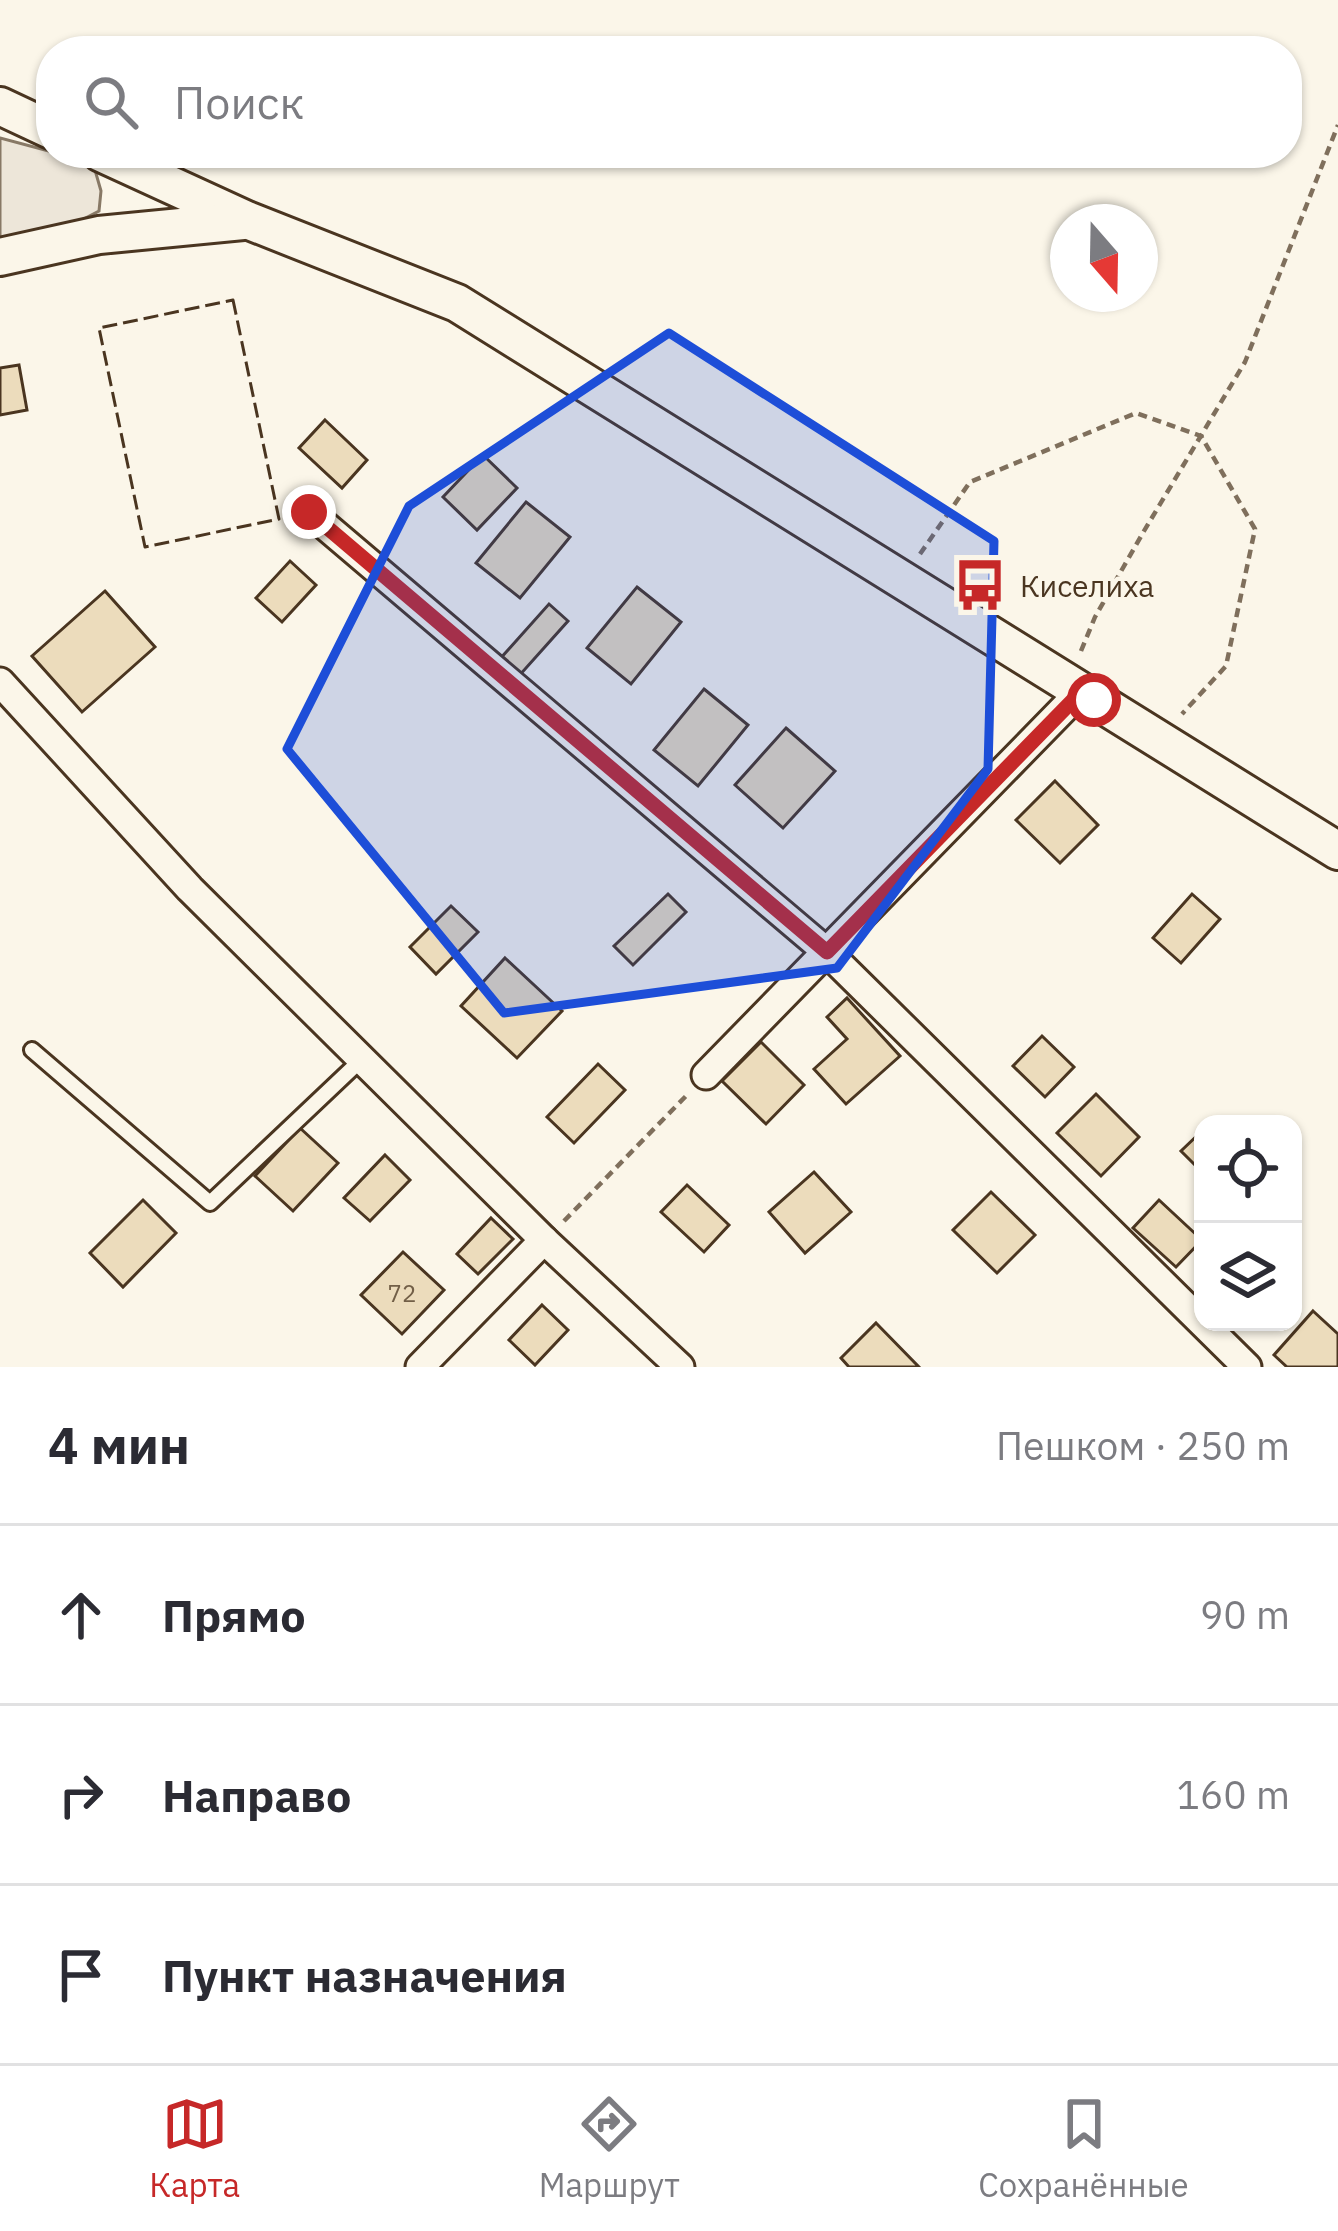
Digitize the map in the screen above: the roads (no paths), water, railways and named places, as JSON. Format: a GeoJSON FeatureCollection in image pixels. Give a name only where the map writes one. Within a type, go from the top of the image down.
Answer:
{"type":"FeatureCollection","features":[{"type":"Feature","properties":{"kind":"street"},"geometry":{"type":"LineString","coordinates":[[0,106],[36,123]]}},
{"type":"Feature","properties":{"kind":"street"},"geometry":{"type":"LineString","coordinates":[[134,168],[247,220],[457,303],[1338,851]]}},
{"type":"Feature","properties":{"kind":"street"},"geometry":{"type":"LineString","coordinates":[[0,257],[99,235],[247,220]]}},
{"type":"Feature","properties":{"kind":"street"},"geometry":{"type":"LineString","coordinates":[[309,512],[827,952],[1247,1367]]}},
{"type":"Feature","properties":{"kind":"street"},"geometry":{"type":"LineString","coordinates":[[0,682],[190,889],[544,1240],[680,1367]]}},
{"type":"Feature","properties":{"kind":"street"},"geometry":{"type":"LineString","coordinates":[[706,1075],[1074,688]]}},
{"type":"Feature","properties":{"kind":"street"},"geometry":{"type":"LineString","coordinates":[[420,1367],[544,1240]]}},
{"type":"Feature","properties":{"kind":"lane"},"geometry":{"type":"LineString","coordinates":[[32,1050],[211,1203],[362,1059]]}},
{"type":"Feature","properties":{"kind":"place","name":"Киселиха"},"geometry":{"type":"Point","coordinates":[980,585]}}]}
